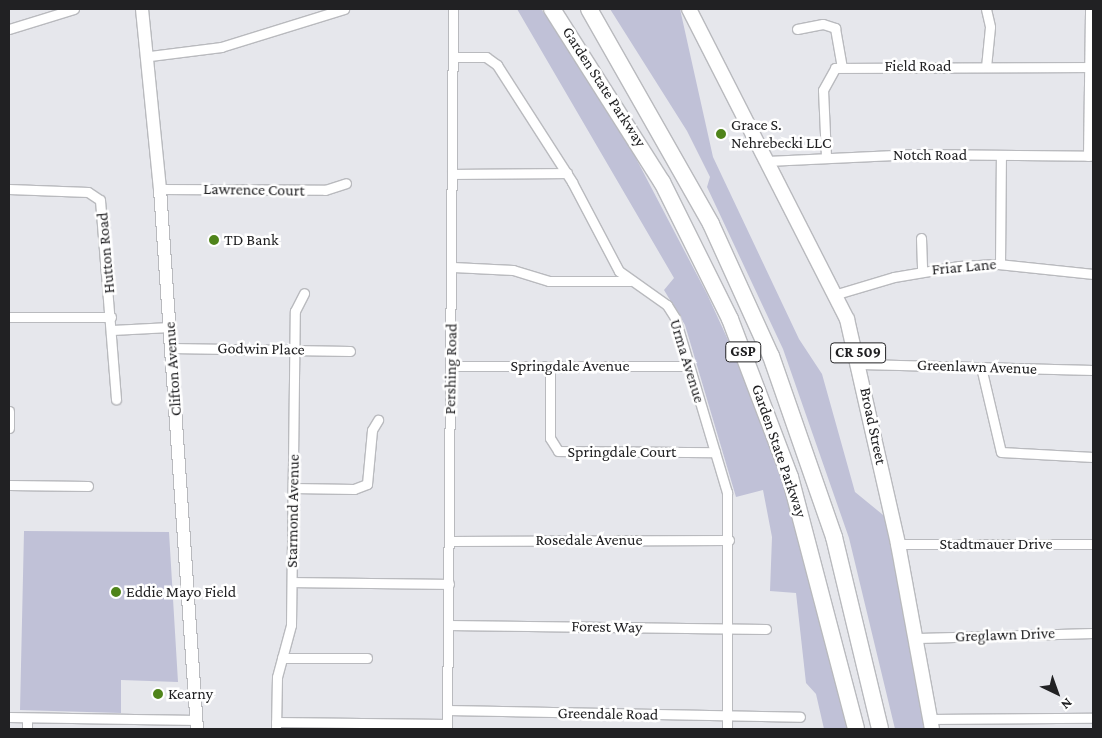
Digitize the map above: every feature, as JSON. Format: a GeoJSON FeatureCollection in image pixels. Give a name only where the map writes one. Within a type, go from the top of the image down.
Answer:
{"type":"FeatureCollection","features":[{"type":"Feature","properties":{"kind":"highway","name":"Garden State Parkway"},"geometry":{"type":"LineString","coordinates":[[552,9],[648,156],[730,319],[790,477],[856,729]]}},
{"type":"Feature","properties":{"kind":"highway","name":"Garden State Parkway"},"geometry":{"type":"LineString","coordinates":[[589,9],[707,216],[771,356],[834,537],[880,729]]}},
{"type":"Feature","properties":{"kind":"main road","name":"Clifton Avenue"},"geometry":{"type":"LineString","coordinates":[[142,9],[150,56],[197,725]]}},
{"type":"Feature","properties":{"kind":"main road","name":"Broad Street"},"geometry":{"type":"LineString","coordinates":[[689,9],[837,294],[860,364],[918,638],[931,724]]}},
{"type":"Feature","properties":{"kind":"street"},"geometry":{"type":"LineString","coordinates":[[9,29],[74,9]]}},
{"type":"Feature","properties":{"kind":"street"},"geometry":{"type":"LineString","coordinates":[[150,56],[221,47],[344,9]]}},
{"type":"Feature","properties":{"kind":"street","name":"Pershing Road"},"geometry":{"type":"LineString","coordinates":[[447,727],[453,267],[453,9]]}},
{"type":"Feature","properties":{"kind":"street"},"geometry":{"type":"LineString","coordinates":[[986,9],[990,27],[986,67]]}},
{"type":"Feature","properties":{"kind":"street"},"geometry":{"type":"LineString","coordinates":[[1090,9],[1090,156]]}},
{"type":"Feature","properties":{"kind":"street"},"geometry":{"type":"LineString","coordinates":[[797,29],[823,24],[835,28],[842,66],[830,71],[824,84],[826,156]]}},
{"type":"Feature","properties":{"kind":"street","name":"Urma Avenue"},"geometry":{"type":"LineString","coordinates":[[454,57],[486,58],[497,65],[567,173],[619,271],[672,311],[727,492],[729,540],[727,729]]}},
{"type":"Feature","properties":{"kind":"street","name":"Field Road"},"geometry":{"type":"LineString","coordinates":[[842,66],[1091,67]]}},
{"type":"Feature","properties":{"kind":"street","name":"Notch Road"},"geometry":{"type":"LineString","coordinates":[[767,161],[826,156],[1090,156]]}},
{"type":"Feature","properties":{"kind":"street"},"geometry":{"type":"LineString","coordinates":[[1000,264],[1001,156]]}},
{"type":"Feature","properties":{"kind":"street"},"geometry":{"type":"LineString","coordinates":[[452,174],[567,173]]}},
{"type":"Feature","properties":{"kind":"street","name":"Lawrence Court"},"geometry":{"type":"LineString","coordinates":[[160,189],[325,190],[346,183]]}},
{"type":"Feature","properties":{"kind":"street","name":"Hutton Road"},"geometry":{"type":"LineString","coordinates":[[9,189],[88,192],[100,200],[111,317],[116,399]]}},
{"type":"Feature","properties":{"kind":"street"},"geometry":{"type":"LineString","coordinates":[[921,238],[922,271]]}},
{"type":"Feature","properties":{"kind":"street","name":"Friar Lane"},"geometry":{"type":"LineString","coordinates":[[837,294],[922,271],[1000,264],[1093,274]]}},
{"type":"Feature","properties":{"kind":"street"},"geometry":{"type":"LineString","coordinates":[[453,267],[513,270],[557,282],[630,281]]}},
{"type":"Feature","properties":{"kind":"street","name":"Starmond Avenue"},"geometry":{"type":"LineString","coordinates":[[276,726],[276,687],[282,658],[290,637],[295,311],[304,293]]}},
{"type":"Feature","properties":{"kind":"street"},"geometry":{"type":"LineString","coordinates":[[9,317],[111,317]]}},
{"type":"Feature","properties":{"kind":"street"},"geometry":{"type":"LineString","coordinates":[[112,330],[170,327]]}},
{"type":"Feature","properties":{"kind":"street","name":"Godwin Place"},"geometry":{"type":"LineString","coordinates":[[171,348],[350,351]]}},
{"type":"Feature","properties":{"kind":"street","name":"Greenlawn Avenue"},"geometry":{"type":"LineString","coordinates":[[860,364],[1093,370]]}},
{"type":"Feature","properties":{"kind":"street","name":"Springdale Avenue"},"geometry":{"type":"LineString","coordinates":[[451,366],[689,366]]}},
{"type":"Feature","properties":{"kind":"street","name":"Springdale Court"},"geometry":{"type":"LineString","coordinates":[[550,366],[550,438],[558,451],[715,452]]}},
{"type":"Feature","properties":{"kind":"street"},"geometry":{"type":"LineString","coordinates":[[981,367],[1001,452],[1093,457]]}},
{"type":"Feature","properties":{"kind":"street"},"geometry":{"type":"LineString","coordinates":[[9,411],[9,428]]}},
{"type":"Feature","properties":{"kind":"street"},"geometry":{"type":"LineString","coordinates":[[293,488],[354,489],[367,484],[372,430],[378,420]]}},
{"type":"Feature","properties":{"kind":"street"},"geometry":{"type":"LineString","coordinates":[[9,485],[88,486]]}},
{"type":"Feature","properties":{"kind":"street","name":"Rosedale Avenue"},"geometry":{"type":"LineString","coordinates":[[449,541],[729,540]]}},
{"type":"Feature","properties":{"kind":"street","name":"Stadtmauer Drive"},"geometry":{"type":"LineString","coordinates":[[898,544],[1093,544]]}},
{"type":"Feature","properties":{"kind":"street"},"geometry":{"type":"LineString","coordinates":[[292,582],[449,584]]}},
{"type":"Feature","properties":{"kind":"street","name":"Forest Way"},"geometry":{"type":"LineString","coordinates":[[448,625],[766,629]]}},
{"type":"Feature","properties":{"kind":"street","name":"Greglawn Drive"},"geometry":{"type":"LineString","coordinates":[[918,638],[1093,633]]}},
{"type":"Feature","properties":{"kind":"street"},"geometry":{"type":"LineString","coordinates":[[282,658],[367,658]]}},
{"type":"Feature","properties":{"kind":"street","name":"Greendale Road"},"geometry":{"type":"LineString","coordinates":[[447,710],[800,717]]}},
{"type":"Feature","properties":{"kind":"street"},"geometry":{"type":"LineString","coordinates":[[9,716],[197,725]]}},
{"type":"Feature","properties":{"kind":"street"},"geometry":{"type":"LineString","coordinates":[[27,718],[27,729]]}},
{"type":"Feature","properties":{"kind":"street"},"geometry":{"type":"LineString","coordinates":[[931,724],[1093,718]]}},
{"type":"Feature","properties":{"kind":"street"},"geometry":{"type":"LineString","coordinates":[[276,726],[447,727]]}},
{"type":"Feature","properties":{"kind":"shaded area"},"geometry":{"type":"Polygon","coordinates":[[[517,9],[541,9],[606,101],[707,294],[745,377],[786,490],[849,729],[824,729],[816,694],[806,683],[796,593],[770,591],[772,537],[763,490],[736,497],[685,325],[664,290],[674,278],[517,9]]]}},
{"type":"Feature","properties":{"kind":"shaded area"},"geometry":{"type":"Polygon","coordinates":[[[610,9],[680,9],[713,157],[799,339],[822,374],[855,492],[888,519],[926,729],[895,729],[849,538],[783,349],[707,187],[710,177],[687,131],[610,9]]]}},
{"type":"Feature","properties":{"kind":"shaded area"},"geometry":{"type":"Polygon","coordinates":[[[24,531],[169,532],[178,682],[121,680],[121,713],[20,710],[24,531]]]}},
{"type":"Feature","properties":{"kind":"place","name":"Grace S. Nehrebecki LLC"},"geometry":{"type":"Point","coordinates":[721,134]}},
{"type":"Feature","properties":{"kind":"place","name":"TD Bank"},"geometry":{"type":"Point","coordinates":[214,240]}},
{"type":"Feature","properties":{"kind":"place","name":"Eddie Mayo Field"},"geometry":{"type":"Point","coordinates":[116,592]}},
{"type":"Feature","properties":{"kind":"place","name":"Kearny"},"geometry":{"type":"Point","coordinates":[158,694]}}]}
